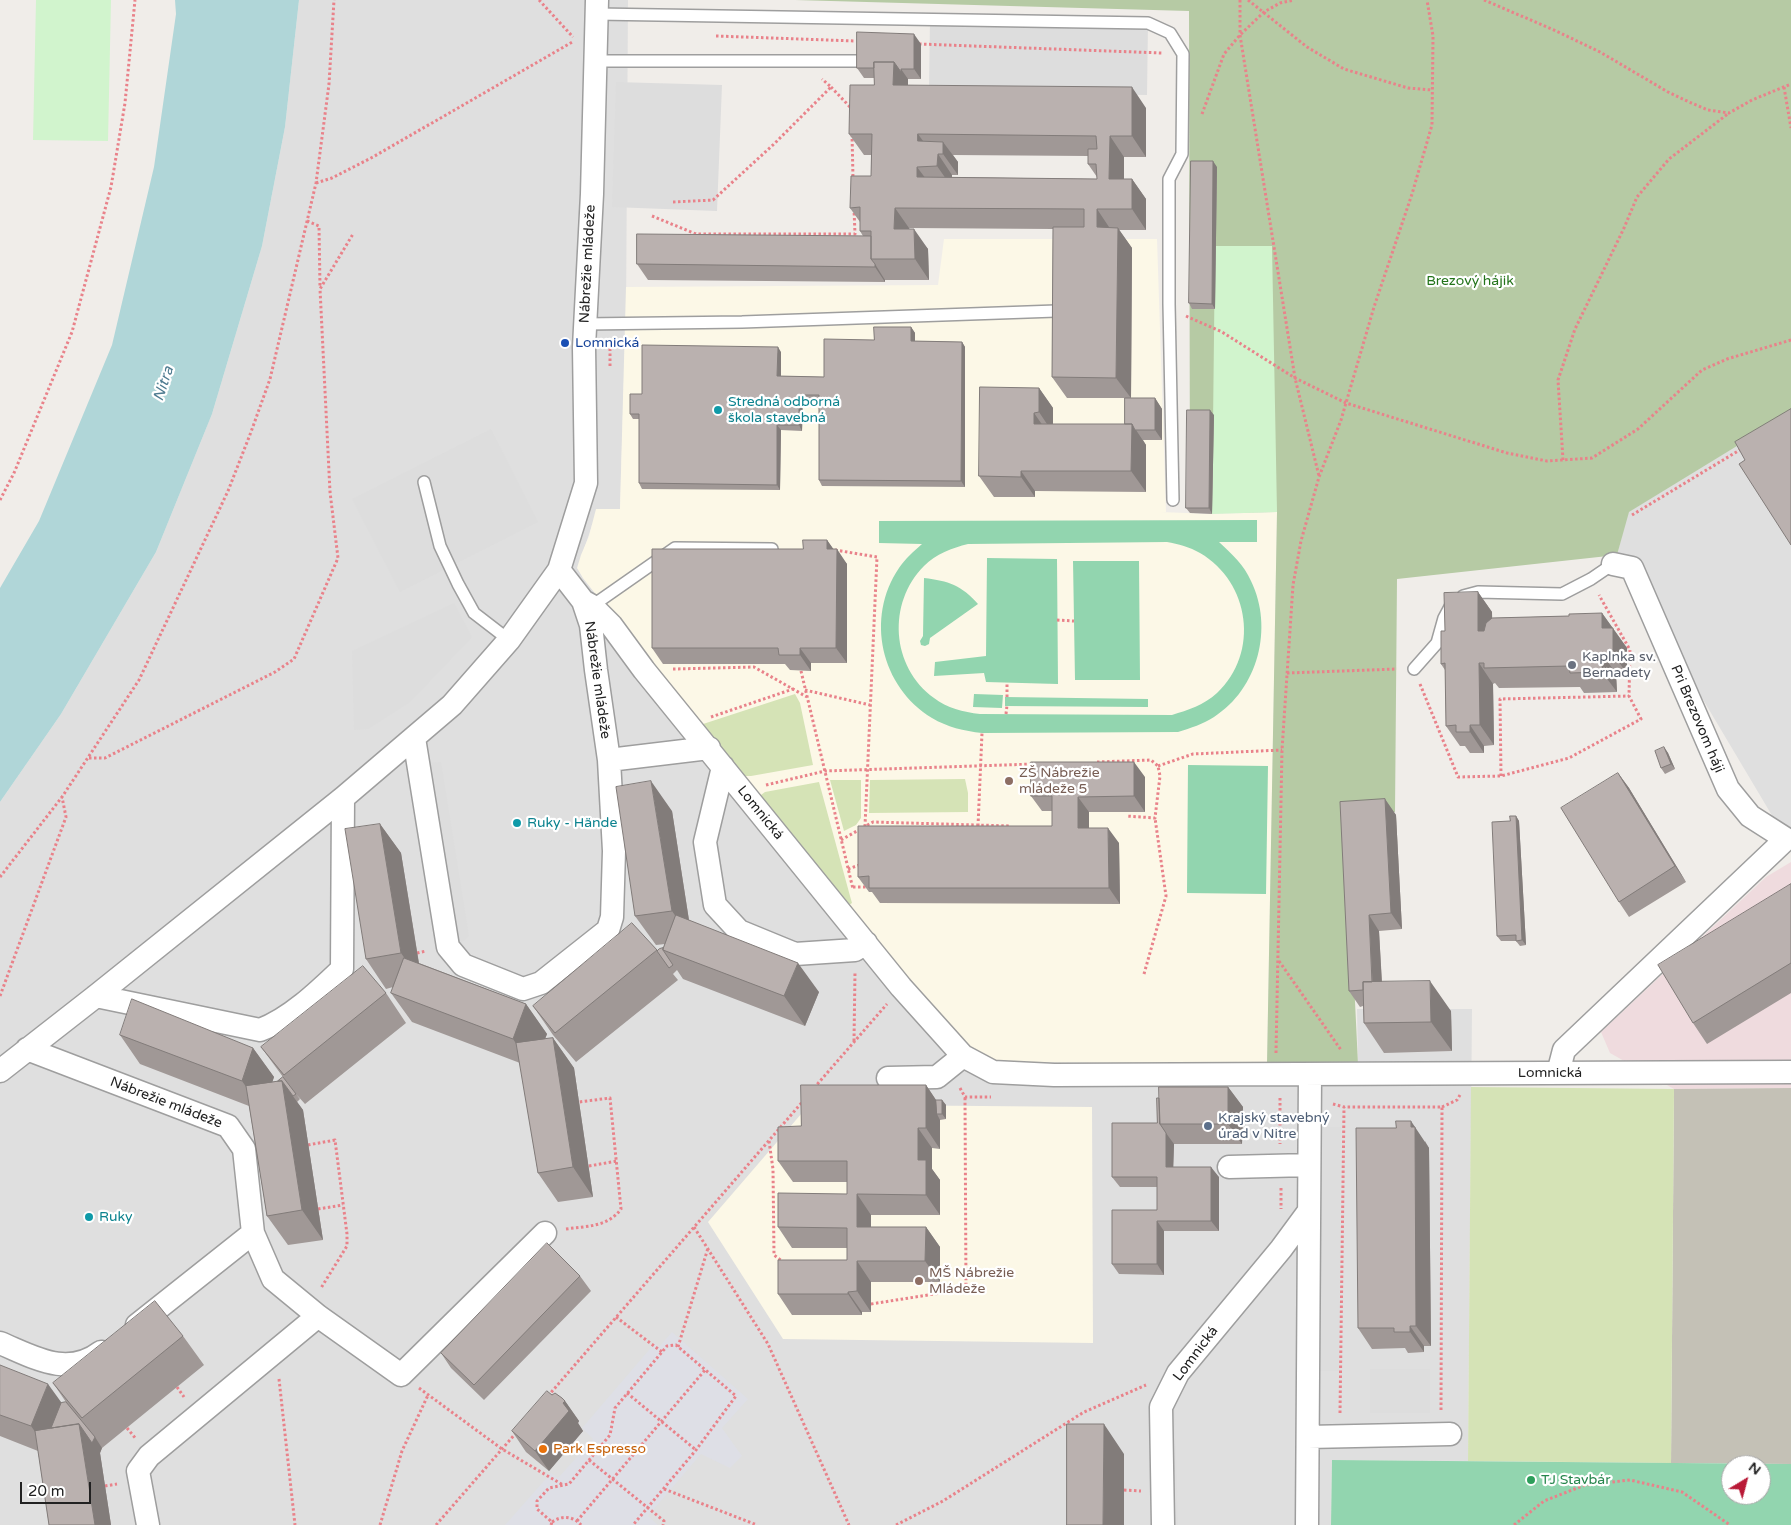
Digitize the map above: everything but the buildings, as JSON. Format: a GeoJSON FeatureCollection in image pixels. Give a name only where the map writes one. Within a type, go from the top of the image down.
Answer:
{"type":"FeatureCollection","features":[{"type":"Feature","properties":{"kind":"street","name":"Nábrežie mládeže"},"geometry":{"type":"LineString","coordinates":[[0,1070],[96,996],[343,798],[452,705],[509,640],[559,570],[586,483],[584,347],[592,194],[597,7]]}},
{"type":"Feature","properties":{"kind":"street","name":"Pri Brezovom háji"},"geometry":{"type":"LineString","coordinates":[[1558,1073],[1564,1050],[1789,838],[1750,816],[1728,789],[1632,568],[1613,564]]}},
{"type":"Feature","properties":{"kind":"street","name":"Lomnická"},"geometry":{"type":"LineString","coordinates":[[559,570],[587,603],[611,626],[644,670],[709,748],[861,947],[901,987],[963,1056],[993,1072],[1054,1075],[1791,1072]]}},
{"type":"Feature","properties":{"kind":"street","name":"Nábrežie mládeže"},"geometry":{"type":"LineString","coordinates":[[414,738],[448,947],[463,965],[523,989],[541,983],[608,930],[612,917],[614,850],[609,760],[596,670],[592,625],[587,603]]}},
{"type":"Feature","properties":{"kind":"street"},"geometry":{"type":"LineString","coordinates":[[609,760],[709,748]]}},
{"type":"Feature","properties":{"kind":"street"},"geometry":{"type":"LineString","coordinates":[[723,766],[705,842],[715,905],[739,931],[795,954],[861,947]]}},
{"type":"Feature","properties":{"kind":"street"},"geometry":{"type":"LineString","coordinates":[[96,996],[260,1030],[273,1026],[320,989],[342,969],[344,892],[343,798]]}},
{"type":"Feature","properties":{"kind":"street","name":"Nábrežie mládeže"},"geometry":{"type":"LineString","coordinates":[[27,1049],[228,1126],[244,1149],[253,1233],[272,1279],[313,1312],[401,1375]]}},
{"type":"Feature","properties":{"kind":"street"},"geometry":{"type":"LineString","coordinates":[[888,1078],[937,1077],[963,1056]]}},
{"type":"Feature","properties":{"kind":"street"},"geometry":{"type":"LineString","coordinates":[[1307,1525],[1310,1075]]}},
{"type":"Feature","properties":{"kind":"street"},"geometry":{"type":"LineString","coordinates":[[1229,1167],[1309,1165]]}},
{"type":"Feature","properties":{"kind":"street","name":"Lomnická"},"geometry":{"type":"LineString","coordinates":[[1163,1525],[1161,1407],[1178,1373],[1281,1249],[1309,1211]]}},
{"type":"Feature","properties":{"kind":"street"},"geometry":{"type":"LineString","coordinates":[[0,1343],[49,1363],[75,1366],[95,1357],[253,1233]]}},
{"type":"Feature","properties":{"kind":"street"},"geometry":{"type":"LineString","coordinates":[[401,1375],[545,1233]]}},
{"type":"Feature","properties":{"kind":"street"},"geometry":{"type":"LineString","coordinates":[[148,1525],[138,1471],[150,1456],[276,1351],[313,1312]]}},
{"type":"Feature","properties":{"kind":"street"},"geometry":{"type":"LineString","coordinates":[[1308,1437],[1445,1425]]}},
{"type":"Feature","properties":{"kind":"lane"},"geometry":{"type":"LineString","coordinates":[[597,7],[1148,23],[1170,33],[1183,54],[1182,154],[1169,178],[1169,304],[1173,500]]}},
{"type":"Feature","properties":{"kind":"lane"},"geometry":{"type":"LineString","coordinates":[[596,62],[864,62]]}},
{"type":"Feature","properties":{"kind":"lane"},"geometry":{"type":"LineString","coordinates":[[585,324],[752,322],[1056,311]]}},
{"type":"Feature","properties":{"kind":"lane"},"geometry":{"type":"LineString","coordinates":[[424,482],[440,546],[458,584],[474,613],[509,640]]}},
{"type":"Feature","properties":{"kind":"lane"},"geometry":{"type":"LineString","coordinates":[[587,603],[675,548],[784,549]]}},
{"type":"Feature","properties":{"kind":"lane"},"geometry":{"type":"LineString","coordinates":[[1414,669],[1437,644],[1444,618],[1456,598],[1478,592],[1562,594],[1591,579],[1613,564]]}},
{"type":"Feature","properties":{"kind":"path"},"geometry":{"type":"LineString","coordinates":[[0,500],[14,473],[72,332],[111,187],[125,103],[135,0]]}},
{"type":"Feature","properties":{"kind":"path"},"geometry":{"type":"LineString","coordinates":[[0,877],[62,797],[139,680],[228,491],[270,379],[316,183],[328,84],[334,0]]}},
{"type":"Feature","properties":{"kind":"path"},"geometry":{"type":"LineString","coordinates":[[316,183],[332,178],[373,157],[576,40],[539,0]]}},
{"type":"Feature","properties":{"kind":"path"},"geometry":{"type":"LineString","coordinates":[[1240,0],[1240,34],[1295,378],[1319,477]]}},
{"type":"Feature","properties":{"kind":"path"},"geometry":{"type":"LineString","coordinates":[[1248,0],[1307,46],[1344,69],[1408,88],[1432,90]]}},
{"type":"Feature","properties":{"kind":"path"},"geometry":{"type":"LineString","coordinates":[[1201,116],[1224,54],[1240,34],[1264,12],[1280,3],[1294,0]]}},
{"type":"Feature","properties":{"kind":"path"},"geometry":{"type":"LineString","coordinates":[[1276,1074],[1282,750],[1293,585],[1301,541],[1319,477],[1341,420],[1374,307],[1412,194],[1432,124],[1433,36],[1427,0]]}},
{"type":"Feature","properties":{"kind":"path"},"geometry":{"type":"LineString","coordinates":[[1484,0],[1600,52],[1689,102],[1708,110],[1729,113]]}},
{"type":"Feature","properties":{"kind":"path"},"geometry":{"type":"LineString","coordinates":[[715,36],[862,41]]}},
{"type":"Feature","properties":{"kind":"path"},"geometry":{"type":"LineString","coordinates":[[912,43],[1183,54]]}},
{"type":"Feature","properties":{"kind":"path"},"geometry":{"type":"LineString","coordinates":[[803,62],[851,107],[851,117]]}},
{"type":"Feature","properties":{"kind":"path"},"geometry":{"type":"LineString","coordinates":[[1563,460],[1558,380],[1575,329],[1637,197],[1669,159],[1729,113],[1752,100],[1791,84]]}},
{"type":"Feature","properties":{"kind":"path"},"geometry":{"type":"LineString","coordinates":[[673,202],[713,200],[774,144],[831,87]]}},
{"type":"Feature","properties":{"kind":"path"},"geometry":{"type":"LineString","coordinates":[[1784,87],[1791,128]]}},
{"type":"Feature","properties":{"kind":"path"},"geometry":{"type":"LineString","coordinates":[[851,126],[853,185]]}},
{"type":"Feature","properties":{"kind":"path"},"geometry":{"type":"LineString","coordinates":[[652,216],[696,234],[855,234],[854,204]]}},
{"type":"Feature","properties":{"kind":"path"},"geometry":{"type":"LineString","coordinates":[[88,758],[104,758],[275,672],[294,659],[338,558],[330,492],[320,288],[319,226],[307,221]]}},
{"type":"Feature","properties":{"kind":"path"},"geometry":{"type":"LineString","coordinates":[[320,288],[353,234]]}},
{"type":"Feature","properties":{"kind":"path"},"geometry":{"type":"LineString","coordinates":[[1181,314],[1222,332],[1295,378],[1346,403],[1507,453],[1546,461],[1592,458],[1638,429],[1702,370],[1727,359],[1791,340]]}},
{"type":"Feature","properties":{"kind":"path"},"geometry":{"type":"LineString","coordinates":[[1632,515],[1749,445]]}},
{"type":"Feature","properties":{"kind":"path"},"geometry":{"type":"LineString","coordinates":[[834,549],[877,557],[866,769],[865,826]]}},
{"type":"Feature","properties":{"kind":"path"},"geometry":{"type":"LineString","coordinates":[[1287,673],[1414,669],[1458,777],[1501,776],[1569,758],[1641,719],[1629,696],[1630,650],[1591,579]]}},
{"type":"Feature","properties":{"kind":"path"},"geometry":{"type":"LineString","coordinates":[[1058,620],[1074,621]]}},
{"type":"Feature","properties":{"kind":"path"},"geometry":{"type":"LineString","coordinates":[[672,669],[754,667],[807,697]]}},
{"type":"Feature","properties":{"kind":"path"},"geometry":{"type":"LineString","coordinates":[[801,670],[855,895]]}},
{"type":"Feature","properties":{"kind":"path"},"geometry":{"type":"LineString","coordinates":[[1007,697],[1008,682]]}},
{"type":"Feature","properties":{"kind":"path"},"geometry":{"type":"LineString","coordinates":[[689,725],[793,689]]}},
{"type":"Feature","properties":{"kind":"path"},"geometry":{"type":"LineString","coordinates":[[805,690],[870,705]]}},
{"type":"Feature","properties":{"kind":"path"},"geometry":{"type":"LineString","coordinates":[[1501,776],[1500,699],[1629,696]]}},
{"type":"Feature","properties":{"kind":"path"},"geometry":{"type":"LineString","coordinates":[[1006,706],[1006,714]]}},
{"type":"Feature","properties":{"kind":"path"},"geometry":{"type":"LineString","coordinates":[[978,833],[982,733]]}},
{"type":"Feature","properties":{"kind":"path"},"geometry":{"type":"LineString","coordinates":[[1158,766],[1193,754],[1282,750]]}},
{"type":"Feature","properties":{"kind":"path"},"geometry":{"type":"LineString","coordinates":[[1094,762],[1151,760],[1158,766],[1160,776],[1155,818],[1166,896],[1144,974]]}},
{"type":"Feature","properties":{"kind":"path"},"geometry":{"type":"LineString","coordinates":[[741,790],[825,771],[1037,764]]}},
{"type":"Feature","properties":{"kind":"path"},"geometry":{"type":"LineString","coordinates":[[0,996],[66,817],[62,797]]}},
{"type":"Feature","properties":{"kind":"path"},"geometry":{"type":"LineString","coordinates":[[1126,816],[1155,818]]}},
{"type":"Feature","properties":{"kind":"path"},"geometry":{"type":"LineString","coordinates":[[842,840],[874,822],[1016,826]]}},
{"type":"Feature","properties":{"kind":"path"},"geometry":{"type":"LineString","coordinates":[[848,869],[869,862]]}},
{"type":"Feature","properties":{"kind":"path"},"geometry":{"type":"LineString","coordinates":[[853,887],[869,887]]}},
{"type":"Feature","properties":{"kind":"path"},"geometry":{"type":"LineString","coordinates":[[854,1042],[861,947]]}},
{"type":"Feature","properties":{"kind":"path"},"geometry":{"type":"LineString","coordinates":[[1278,960],[1358,1074]]}},
{"type":"Feature","properties":{"kind":"path"},"geometry":{"type":"LineString","coordinates":[[546,1397],[901,987]]}},
{"type":"Feature","properties":{"kind":"path"},"geometry":{"type":"LineString","coordinates":[[814,1088],[823,1088]]}},
{"type":"Feature","properties":{"kind":"path"},"geometry":{"type":"LineString","coordinates":[[871,1304],[966,1289],[965,1097]]}},
{"type":"Feature","properties":{"kind":"path"},"geometry":{"type":"LineString","coordinates":[[545,1233],[604,1223],[615,1218],[621,1209],[610,1098],[579,1102]]}},
{"type":"Feature","properties":{"kind":"path"},"geometry":{"type":"LineString","coordinates":[[1340,1419],[1344,1106],[1442,1107],[1445,1425]]}},
{"type":"Feature","properties":{"kind":"path"},"geometry":{"type":"LineString","coordinates":[[308,1145],[335,1140],[347,1234],[346,1246],[313,1312]]}},
{"type":"Feature","properties":{"kind":"path"},"geometry":{"type":"LineString","coordinates":[[769,1140],[773,1169],[774,1256],[789,1266]]}},
{"type":"Feature","properties":{"kind":"path"},"geometry":{"type":"LineString","coordinates":[[589,1166],[616,1161]]}},
{"type":"Feature","properties":{"kind":"path"},"geometry":{"type":"LineString","coordinates":[[318,1209],[343,1205]]}},
{"type":"Feature","properties":{"kind":"path"},"geometry":{"type":"LineString","coordinates":[[694,1227],[768,1344],[849,1525]]}},
{"type":"Feature","properties":{"kind":"path"},"geometry":{"type":"LineString","coordinates":[[678,1347],[708,1248]]}},
{"type":"Feature","properties":{"kind":"path"},"geometry":{"type":"LineString","coordinates":[[616,1317],[662,1352]]}},
{"type":"Feature","properties":{"kind":"path"},"geometry":{"type":"LineString","coordinates":[[581,1525],[570,1517],[562,1517],[552,1524],[536,1509],[537,1501],[548,1488],[569,1484],[610,1435],[615,1408],[667,1346],[676,1345],[736,1396],[696,1450],[633,1525]]}},
{"type":"Feature","properties":{"kind":"path"},"geometry":{"type":"LineString","coordinates":[[276,1351],[295,1525]]}},
{"type":"Feature","properties":{"kind":"path"},"geometry":{"type":"LineString","coordinates":[[577,1521],[705,1370]]}},
{"type":"Feature","properties":{"kind":"path"},"geometry":{"type":"LineString","coordinates":[[401,1375],[502,1449],[563,1485]]}},
{"type":"Feature","properties":{"kind":"path"},"geometry":{"type":"LineString","coordinates":[[896,1525],[943,1501],[1084,1412],[1146,1384]]}},
{"type":"Feature","properties":{"kind":"path"},"geometry":{"type":"LineString","coordinates":[[628,1393],[696,1450]]}},
{"type":"Feature","properties":{"kind":"path"},"geometry":{"type":"LineString","coordinates":[[380,1525],[402,1451],[428,1395]]}},
{"type":"Feature","properties":{"kind":"path"},"geometry":{"type":"LineString","coordinates":[[436,1525],[521,1427]]}},
{"type":"Feature","properties":{"kind":"path"},"geometry":{"type":"LineString","coordinates":[[589,1460],[664,1521],[663,1525]]}},
{"type":"Feature","properties":{"kind":"path"},"geometry":{"type":"LineString","coordinates":[[1514,1525],[1544,1501],[1585,1485],[1630,1480],[1682,1492],[1730,1525]]}},
{"type":"Feature","properties":{"kind":"path"},"geometry":{"type":"LineString","coordinates":[[664,1488],[757,1525]]}},
{"type":"Feature","properties":{"kind":"shaded area"},"geometry":{"type":"Polygon","coordinates":[[[299,0],[628,0],[626,316],[620,509],[603,509],[592,525],[578,568],[583,578],[620,625],[1000,1062],[1358,1064],[1357,1009],[1472,1009],[1468,1461],[1332,1460],[1331,1525],[0,1525],[0,802],[61,714],[156,552],[212,414],[262,246],[285,127],[299,0]]]}},
{"type":"Feature","properties":{"kind":"shaded area"},"geometry":{"type":"Polygon","coordinates":[[[930,19],[1148,23],[1147,95],[929,92],[930,19]]]}},
{"type":"Feature","properties":{"kind":"shaded area"},"geometry":{"type":"Polygon","coordinates":[[[616,82],[722,85],[717,211],[612,207],[616,82]]]}},
{"type":"Feature","properties":{"kind":"shaded area","name":"ZŠ Nábrežie mládeže 5"},"geometry":{"type":"Polygon","coordinates":[[[944,239],[1157,239],[1166,512],[1160,512],[1212,514],[1277,512],[1267,1064],[1000,1062],[977,1054],[956,1039],[620,625],[577,568],[589,536],[596,509],[620,509],[626,287],[938,285],[944,239]]]}},
{"type":"Feature","properties":{"kind":"shaded area"},"geometry":{"type":"Polygon","coordinates":[[[1791,413],[1791,837],[1786,839],[1617,555],[1628,512],[1791,413]]]}},
{"type":"Feature","properties":{"kind":"shaded area"},"geometry":{"type":"Polygon","coordinates":[[[491,429],[538,522],[400,592],[352,499],[491,429]]]}},
{"type":"Feature","properties":{"kind":"shaded area"},"geometry":{"type":"Polygon","coordinates":[[[454,603],[472,637],[410,702],[368,729],[354,730],[352,651],[454,603]]]}},
{"type":"Feature","properties":{"kind":"shaded area"},"geometry":{"type":"Polygon","coordinates":[[[441,762],[469,936],[457,946],[426,763],[441,762]]]}},
{"type":"Feature","properties":{"kind":"shaded area"},"geometry":{"type":"Polygon","coordinates":[[[1791,862],[1791,1088],[1674,1089],[1610,1053],[1601,1032],[1766,877],[1791,862]]]}},
{"type":"Feature","properties":{"kind":"shaded area"},"geometry":{"type":"Polygon","coordinates":[[[1791,1088],[1791,1464],[1771,1464],[1771,1455],[1721,1455],[1721,1463],[1671,1463],[1674,1089],[1791,1088]]]}},
{"type":"Feature","properties":{"kind":"shaded area","name":"MŠ Nábrežie Mládeže"},"geometry":{"type":"Polygon","coordinates":[[[808,1106],[1092,1107],[1093,1343],[783,1339],[708,1222],[808,1106]]]}},
{"type":"Feature","properties":{"kind":"shaded area"},"geometry":{"type":"Polygon","coordinates":[[[1321,1127],[1341,1127],[1339,1371],[1319,1371],[1321,1127]]]}},
{"type":"Feature","properties":{"kind":"shaded area"},"geometry":{"type":"Polygon","coordinates":[[[672,1332],[748,1399],[722,1428],[742,1456],[730,1468],[701,1454],[648,1516],[658,1525],[505,1525],[551,1473],[558,1478],[593,1439],[582,1428],[655,1343],[659,1347],[672,1332]]]}},
{"type":"Feature","properties":{"kind":"shaded area"},"geometry":{"type":"Polygon","coordinates":[[[1370,1369],[1430,1369],[1430,1413],[1370,1413],[1370,1369]]]}},
{"type":"Feature","properties":{"kind":"shaded area"},"geometry":{"type":"Polygon","coordinates":[[[1174,1383],[1178,1525],[1163,1525],[1174,1383]]]}},
{"type":"Feature","properties":{"kind":"green space"},"geometry":{"type":"Polygon","coordinates":[[[36,0],[111,0],[108,141],[33,140],[36,0]]]}},
{"type":"Feature","properties":{"kind":"green space","name":"Brezový hájik"},"geometry":{"type":"Polygon","coordinates":[[[795,0],[1791,0],[1791,413],[1629,512],[1617,555],[1397,579],[1395,812],[1346,815],[1358,1064],[1267,1064],[1277,512],[1190,513],[1189,11],[795,0]]]}},
{"type":"Feature","properties":{"kind":"green space"},"geometry":{"type":"Polygon","coordinates":[[[1215,246],[1272,246],[1277,512],[1212,514],[1215,246]]]}},
{"type":"Feature","properties":{"kind":"green space"},"geometry":{"type":"Polygon","coordinates":[[[1257,520],[1257,542],[1219,542],[1245,570],[1258,599],[1261,637],[1258,656],[1242,691],[1229,705],[1214,717],[1197,726],[1178,732],[982,733],[962,730],[944,724],[932,718],[915,705],[901,689],[890,670],[884,650],[881,629],[883,608],[889,588],[899,568],[922,544],[879,543],[879,521],[1257,520]],[[1167,542],[968,544],[944,552],[924,566],[912,581],[904,598],[899,634],[902,652],[909,670],[920,685],[934,698],[956,709],[980,714],[1172,715],[1201,704],[1217,693],[1231,677],[1240,658],[1244,639],[1239,599],[1230,581],[1217,566],[1196,551],[1167,542]]]}},
{"type":"Feature","properties":{"kind":"green space"},"geometry":{"type":"Polygon","coordinates":[[[987,558],[1057,559],[1058,684],[986,682],[984,673],[934,676],[935,662],[986,656],[987,558]]]}},
{"type":"Feature","properties":{"kind":"green space"},"geometry":{"type":"Polygon","coordinates":[[[1073,561],[1139,561],[1140,680],[1075,680],[1073,561]]]}},
{"type":"Feature","properties":{"kind":"green space"},"geometry":{"type":"Polygon","coordinates":[[[924,578],[954,585],[966,592],[978,604],[930,638],[929,644],[925,646],[921,645],[920,641],[923,636],[924,578]]]}},
{"type":"Feature","properties":{"kind":"green space"},"geometry":{"type":"Polygon","coordinates":[[[795,694],[800,703],[813,765],[744,776],[700,725],[795,694]]]}},
{"type":"Feature","properties":{"kind":"green space"},"geometry":{"type":"Polygon","coordinates":[[[974,694],[1003,695],[1002,708],[973,707],[974,694]]]}},
{"type":"Feature","properties":{"kind":"green space"},"geometry":{"type":"Polygon","coordinates":[[[1005,697],[1148,699],[1148,707],[1005,706],[1005,697]]]}},
{"type":"Feature","properties":{"kind":"green space"},"geometry":{"type":"Polygon","coordinates":[[[1188,765],[1268,766],[1266,894],[1187,893],[1188,765]]]}},
{"type":"Feature","properties":{"kind":"green space"},"geometry":{"type":"Polygon","coordinates":[[[965,779],[968,793],[968,812],[869,813],[870,780],[965,779]]]}},
{"type":"Feature","properties":{"kind":"green space"},"geometry":{"type":"Polygon","coordinates":[[[830,780],[861,780],[861,818],[856,825],[844,831],[830,780]]]}},
{"type":"Feature","properties":{"kind":"green space"},"geometry":{"type":"Polygon","coordinates":[[[819,782],[852,903],[846,907],[761,800],[761,795],[765,792],[819,782]]]}},
{"type":"Feature","properties":{"kind":"green space"},"geometry":{"type":"Polygon","coordinates":[[[1471,1087],[1674,1089],[1671,1463],[1468,1461],[1471,1087]]]}},
{"type":"Feature","properties":{"kind":"green space","name":"TJ Stavbár"},"geometry":{"type":"Polygon","coordinates":[[[1332,1460],[1721,1463],[1721,1505],[1771,1505],[1771,1464],[1791,1464],[1791,1525],[1331,1525],[1332,1460]]]}},
{"type":"Feature","properties":{"kind":"water","name":"Nitra"},"geometry":{"type":"Polygon","coordinates":[[[175,0],[299,0],[285,127],[262,246],[212,414],[156,552],[61,714],[0,802],[0,588],[39,521],[112,345],[154,167],[176,14],[175,0]]]}},
{"type":"Feature","properties":{"kind":"place","name":"Lomnická"},"geometry":{"type":"Point","coordinates":[565,343]}},
{"type":"Feature","properties":{"kind":"place","name":"Stredná odborná škola stavebná"},"geometry":{"type":"Point","coordinates":[718,410]}},
{"type":"Feature","properties":{"kind":"place","name":"Kaplnka sv. Bernadety"},"geometry":{"type":"Point","coordinates":[1572,665]}},
{"type":"Feature","properties":{"kind":"place","name":"ZŠ Nábrežie mládeže 5"},"geometry":{"type":"Point","coordinates":[1009,781]}},
{"type":"Feature","properties":{"kind":"place","name":"Ruky - Hände"},"geometry":{"type":"Point","coordinates":[517,823]}},
{"type":"Feature","properties":{"kind":"place","name":"Krajský stavebný úrad v Nitre"},"geometry":{"type":"Point","coordinates":[1208,1126]}},
{"type":"Feature","properties":{"kind":"place","name":"Ruky"},"geometry":{"type":"Point","coordinates":[89,1217]}},
{"type":"Feature","properties":{"kind":"place","name":"MŠ Nábrežie Mládeže"},"geometry":{"type":"Point","coordinates":[919,1281]}},
{"type":"Feature","properties":{"kind":"place","name":"Park Espresso"},"geometry":{"type":"Point","coordinates":[543,1449]}},
{"type":"Feature","properties":{"kind":"place","name":"TJ Stavbár"},"geometry":{"type":"Point","coordinates":[1531,1480]}}]}
